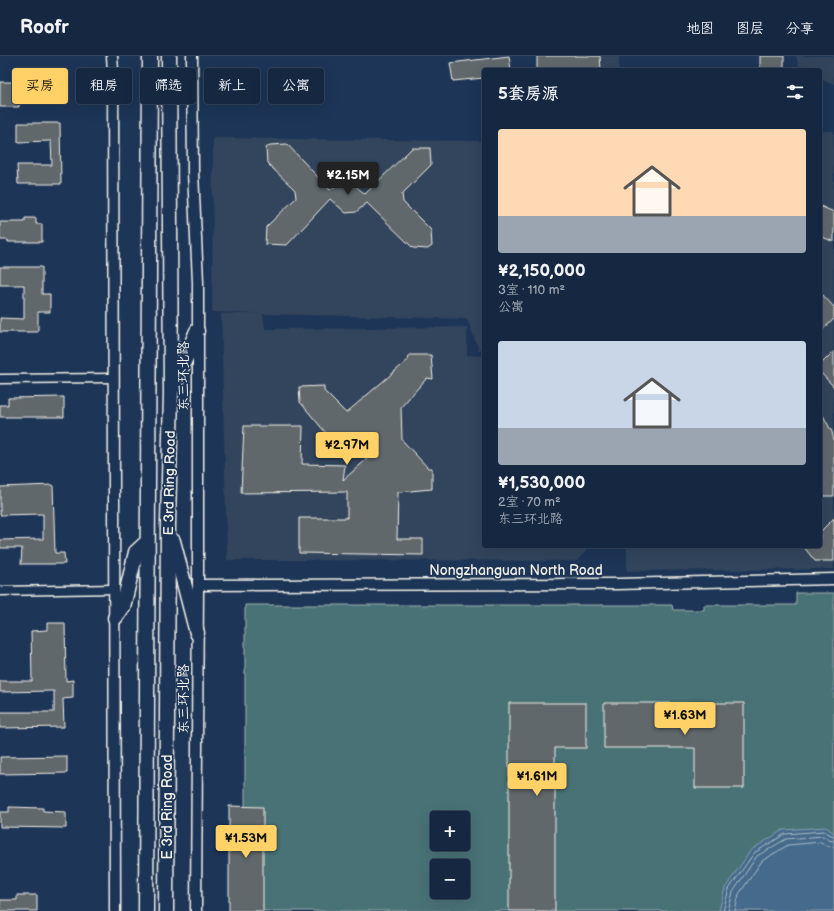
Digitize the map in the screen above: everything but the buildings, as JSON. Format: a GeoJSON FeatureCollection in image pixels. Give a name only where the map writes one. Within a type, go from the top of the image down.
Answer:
{"type":"FeatureCollection","features":[{"type":"Feature","properties":{"kind":"highway","name":"E 3rd Ring Road"},"geometry":{"type":"LineString","coordinates":[[146,911],[150,56]]}},
{"type":"Feature","properties":{"kind":"highway","name":"E 3rd Ring Road"},"geometry":{"type":"LineString","coordinates":[[166,911],[168,523],[171,394],[168,130],[169,56]]}},
{"type":"Feature","properties":{"kind":"highway"},"geometry":{"type":"LineString","coordinates":[[171,394],[197,331]]}},
{"type":"Feature","properties":{"kind":"highway"},"geometry":{"type":"LineString","coordinates":[[168,523],[198,633]]}},
{"type":"Feature","properties":{"kind":"highway"},"geometry":{"type":"LineString","coordinates":[[115,618],[123,607],[136,552],[147,542]]}},
{"type":"Feature","properties":{"kind":"street"},"geometry":{"type":"LineString","coordinates":[[112,56],[114,87],[115,911]]}},
{"type":"Feature","properties":{"kind":"street","name":"东三环北路"},"geometry":{"type":"LineString","coordinates":[[192,56],[193,172],[198,282],[196,911]]}},
{"type":"Feature","properties":{"kind":"street"},"geometry":{"type":"LineString","coordinates":[[0,379],[114,378]]}},
{"type":"Feature","properties":{"kind":"street","name":"Nongzhanguan North Road"},"geometry":{"type":"LineString","coordinates":[[198,585],[617,584],[834,578]]}},
{"type":"Feature","properties":{"kind":"street"},"geometry":{"type":"LineString","coordinates":[[0,591],[115,589]]}},
{"type":"Feature","properties":{"kind":"shaded area"},"geometry":{"type":"Polygon","coordinates":[[[541,56],[619,56],[619,68],[542,68],[541,56]]]}},
{"type":"Feature","properties":{"kind":"shaded area"},"geometry":{"type":"Polygon","coordinates":[[[796,56],[834,56],[834,84],[822,80],[822,68],[799,68],[796,56]]]}},
{"type":"Feature","properties":{"kind":"shaded area"},"geometry":{"type":"Polygon","coordinates":[[[822,131],[834,131],[834,569],[627,571],[627,548],[822,548],[822,131]]]}},
{"type":"Feature","properties":{"kind":"shaded area"},"geometry":{"type":"Polygon","coordinates":[[[213,138],[482,141],[482,350],[479,350],[467,319],[263,314],[265,329],[467,327],[467,355],[482,356],[482,548],[588,548],[577,561],[227,560],[221,314],[258,314],[212,312],[213,138]]]}},
{"type":"Feature","properties":{"kind":"green space"},"geometry":{"type":"Polygon","coordinates":[[[796,593],[834,593],[834,911],[245,911],[245,605],[672,605],[673,610],[704,610],[704,605],[796,605],[796,593]]]}},
{"type":"Feature","properties":{"kind":"water"},"geometry":{"type":"Polygon","coordinates":[[[826,827],[834,833],[834,911],[719,911],[725,888],[751,850],[783,830],[826,827]]]}}]}
